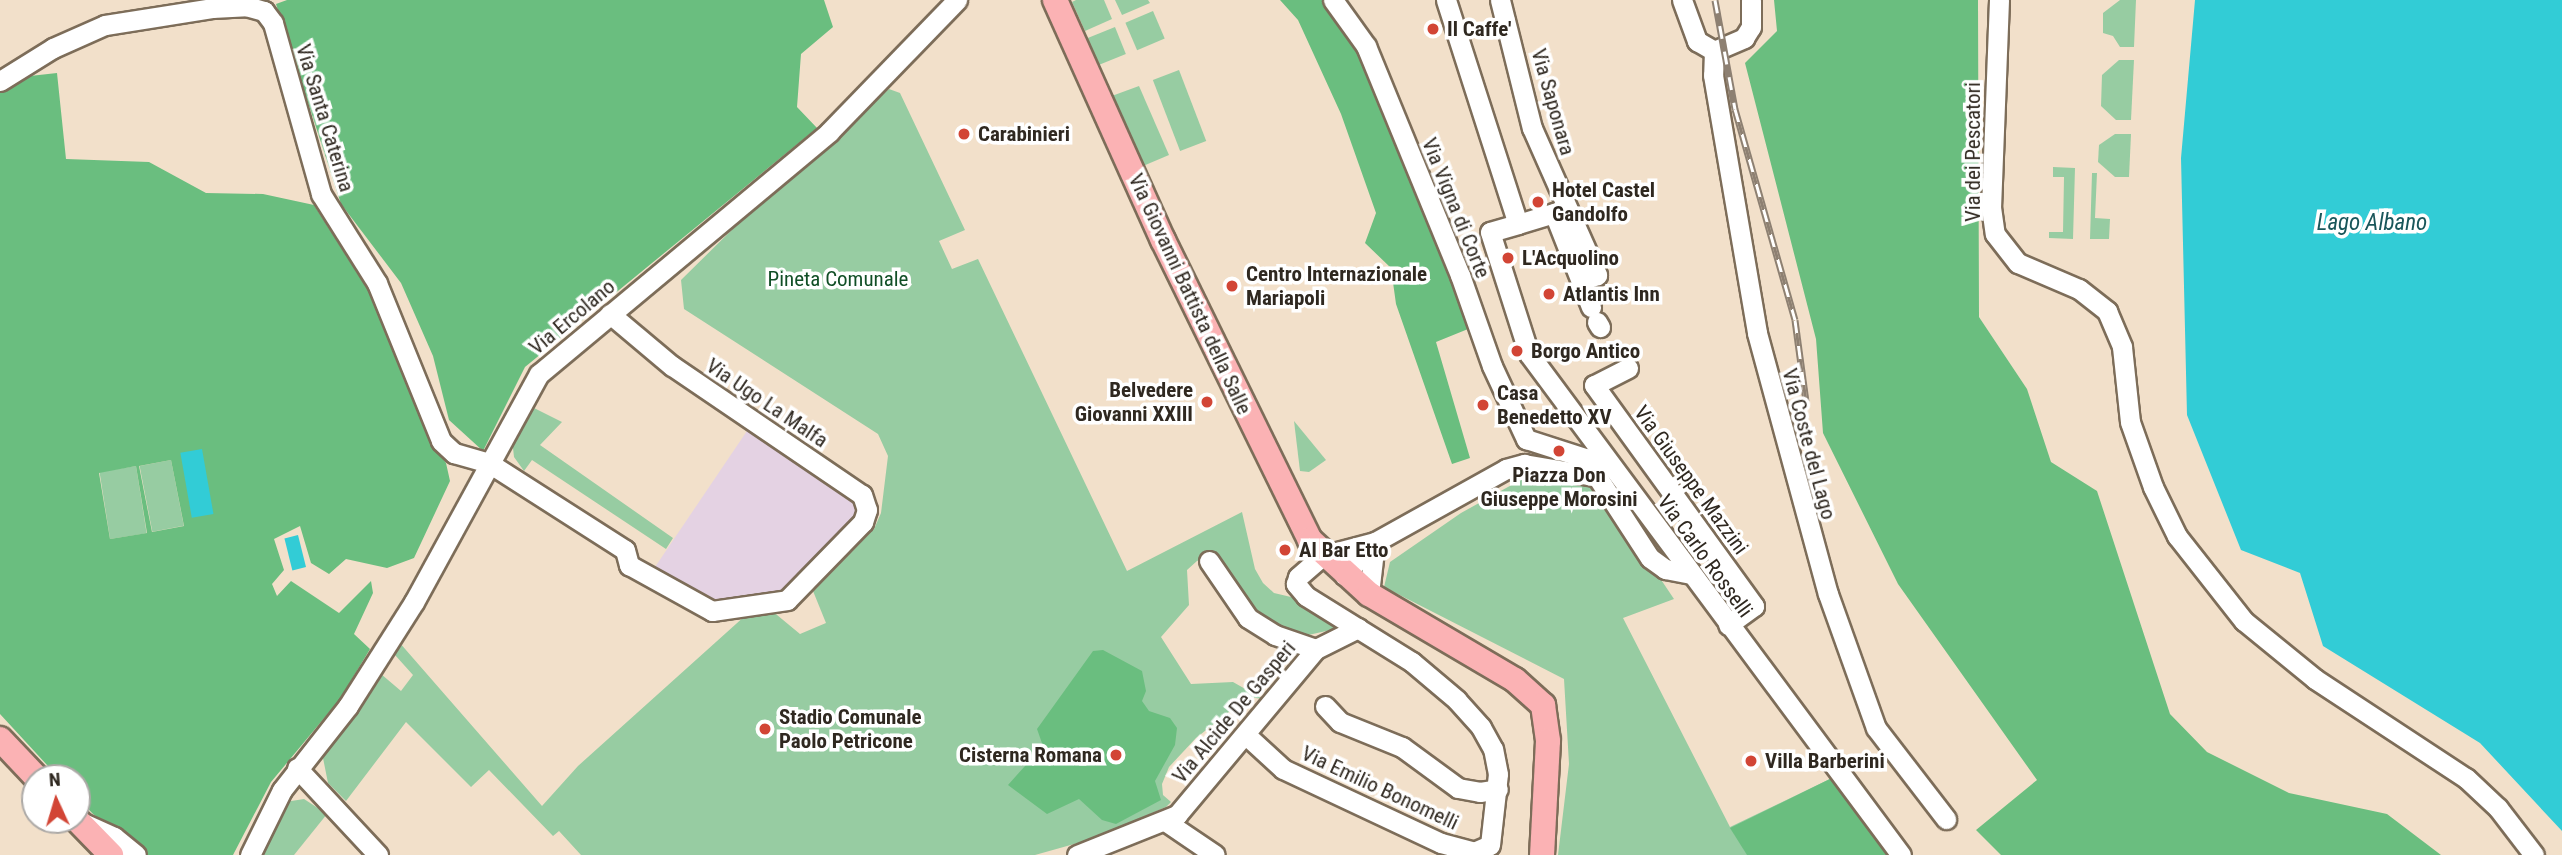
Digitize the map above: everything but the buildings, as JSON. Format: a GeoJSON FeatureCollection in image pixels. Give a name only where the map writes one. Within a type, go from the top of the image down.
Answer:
{"type":"FeatureCollection","features":[{"type":"Feature","properties":{"kind":"main road","name":"Via Giovanni Battista della Salle"},"geometry":{"type":"LineString","coordinates":[[1055,0],[1278,481],[1322,556],[1369,594],[1516,680],[1540,700],[1548,734],[1542,855]]}},
{"type":"Feature","properties":{"kind":"main road"},"geometry":{"type":"LineString","coordinates":[[0,739],[24,764]]}},
{"type":"Feature","properties":{"kind":"main road"},"geometry":{"type":"LineString","coordinates":[[91,834],[111,855]]}},
{"type":"Feature","properties":{"kind":"street","name":"Via Ercolano"},"geometry":{"type":"LineString","coordinates":[[250,855],[273,806],[370,671],[540,374],[829,132],[957,0]]}},
{"type":"Feature","properties":{"kind":"street","name":"Via Vigna di Corte"},"geometry":{"type":"LineString","coordinates":[[1333,0],[1366,46],[1460,275],[1492,366],[1527,439],[1585,458],[1599,477]]}},
{"type":"Feature","properties":{"kind":"street"},"geometry":{"type":"LineString","coordinates":[[1446,0],[1518,224],[1554,213],[1596,319]]}},
{"type":"Feature","properties":{"kind":"street","name":"Via Saponara"},"geometry":{"type":"LineString","coordinates":[[1500,0],[1532,128],[1597,275],[1581,281]]}},
{"type":"Feature","properties":{"kind":"street"},"geometry":{"type":"LineString","coordinates":[[1682,0],[1696,41],[1714,51],[1744,38],[1751,27],[1751,0]]}},
{"type":"Feature","properties":{"kind":"street","name":"Via dei Pescatori"},"geometry":{"type":"LineString","coordinates":[[1999,0],[1991,207],[1995,234],[2018,263],[2079,289],[2107,312],[2122,347],[2126,406],[2167,516],[2218,592],[2304,672],[2466,778],[2498,808],[2534,855]]}},
{"type":"Feature","properties":{"kind":"street","name":"Via Santa Caterina"},"geometry":{"type":"LineString","coordinates":[[0,81],[53,48],[105,25],[212,8],[246,6],[264,11],[273,23],[321,194],[377,283],[435,430],[454,453],[489,463]]}},
{"type":"Feature","properties":{"kind":"street","name":"Via Coste del Lago"},"geometry":{"type":"LineString","coordinates":[[1714,51],[1713,75],[1757,333],[1828,594],[1876,728],[1946,819]]}},
{"type":"Feature","properties":{"kind":"street","name":"Via Carlo Rosselli"},"geometry":{"type":"LineString","coordinates":[[1518,224],[1490,232],[1528,351],[1801,724],[1901,855]]}},
{"type":"Feature","properties":{"kind":"street","name":"Via Ugo La Malfa"},"geometry":{"type":"LineString","coordinates":[[489,463],[625,551],[629,565],[712,611],[787,600],[866,515],[858,492],[672,366],[610,314]]}},
{"type":"Feature","properties":{"kind":"street","name":"Via Giuseppe Mazzini"},"geometry":{"type":"LineString","coordinates":[[1628,368],[1594,385],[1754,606],[1728,625]]}},
{"type":"Feature","properties":{"kind":"street"},"geometry":{"type":"LineString","coordinates":[[1358,628],[1298,588],[1297,577],[1322,556],[1375,542],[1471,486],[1524,464],[1599,477],[1650,558],[1665,569],[1690,574]]}},
{"type":"Feature","properties":{"kind":"street"},"geometry":{"type":"LineString","coordinates":[[1344,575],[1375,542]]}},
{"type":"Feature","properties":{"kind":"street"},"geometry":{"type":"LineString","coordinates":[[1369,594],[1375,542]]}},
{"type":"Feature","properties":{"kind":"street"},"geometry":{"type":"LineString","coordinates":[[1209,561],[1248,618],[1275,635],[1316,649]]}},
{"type":"Feature","properties":{"kind":"street","name":"Via Alcide De Gasperi"},"geometry":{"type":"LineString","coordinates":[[1077,855],[1165,821],[1182,810],[1316,649],[1358,628]]}},
{"type":"Feature","properties":{"kind":"street","name":"Via Emilio Bonomelli"},"geometry":{"type":"LineString","coordinates":[[1246,735],[1292,774],[1462,850],[1479,852],[1490,845],[1498,789],[1493,749],[1469,713],[1402,655],[1358,628]]}},
{"type":"Feature","properties":{"kind":"street","name":"Via Emilio Bonomelli"},"geometry":{"type":"LineString","coordinates":[[1325,706],[1340,722],[1402,747],[1458,788],[1480,792],[1498,789]]}},
{"type":"Feature","properties":{"kind":"street"},"geometry":{"type":"LineString","coordinates":[[298,768],[378,855]]}},
{"type":"Feature","properties":{"kind":"street"},"geometry":{"type":"LineString","coordinates":[[1165,821],[1215,855]]}},
{"type":"Feature","properties":{"kind":"street"},"geometry":{"type":"LineString","coordinates":[[91,826],[114,837],[136,855]]}},
{"type":"Feature","properties":{"kind":"shaded area"},"geometry":{"type":"Polygon","coordinates":[[[751,425],[765,441],[774,440],[855,494],[862,510],[785,593],[712,603],[653,570],[751,425]]]}},
{"type":"Feature","properties":{"kind":"green space"},"geometry":{"type":"Polygon","coordinates":[[[287,0],[824,0],[833,27],[801,54],[797,107],[817,128],[525,367],[483,451],[449,420],[433,356],[401,283],[341,204],[276,4],[287,0]]]}},
{"type":"Feature","properties":{"kind":"green space"},"geometry":{"type":"Polygon","coordinates":[[[1104,0],[1112,19],[1085,31],[1072,2],[1104,0]]]}},
{"type":"Feature","properties":{"kind":"green space"},"geometry":{"type":"Polygon","coordinates":[[[1115,0],[1148,0],[1150,3],[1122,15],[1115,0]]]}},
{"type":"Feature","properties":{"kind":"green space"},"geometry":{"type":"Polygon","coordinates":[[[1280,0],[1322,0],[1363,55],[1473,327],[1436,342],[1470,458],[1452,464],[1396,304],[1391,268],[1365,243],[1376,213],[1341,114],[1298,20],[1280,0]]]}},
{"type":"Feature","properties":{"kind":"green space"},"geometry":{"type":"Polygon","coordinates":[[[1774,0],[1978,0],[1979,317],[2027,389],[2051,462],[2097,491],[2170,714],[2207,752],[2289,793],[2387,814],[2441,855],[2001,855],[1976,830],[2037,780],[1898,584],[1823,433],[1816,339],[1745,63],[1777,31],[1774,0]]]}},
{"type":"Feature","properties":{"kind":"green space"},"geometry":{"type":"Polygon","coordinates":[[[2120,0],[2136,0],[2134,47],[2120,47],[2113,36],[2103,33],[2103,13],[2120,0]]]}},
{"type":"Feature","properties":{"kind":"green space"},"geometry":{"type":"Polygon","coordinates":[[[1153,11],[1165,39],[1137,50],[1125,23],[1153,11]]]}},
{"type":"Feature","properties":{"kind":"green space"},"geometry":{"type":"Polygon","coordinates":[[[1115,27],[1126,54],[1098,65],[1087,38],[1115,27]]]}},
{"type":"Feature","properties":{"kind":"green space"},"geometry":{"type":"Polygon","coordinates":[[[2119,60],[2134,60],[2131,120],[2116,120],[2101,106],[2102,75],[2119,60]]]}},
{"type":"Feature","properties":{"kind":"green space"},"geometry":{"type":"Polygon","coordinates":[[[1179,70],[1206,141],[1180,151],[1153,80],[1179,70]]]}},
{"type":"Feature","properties":{"kind":"green space"},"geometry":{"type":"Polygon","coordinates":[[[57,73],[66,159],[149,162],[206,193],[263,194],[314,205],[391,326],[429,438],[446,463],[450,481],[414,558],[387,568],[346,559],[329,574],[311,563],[300,526],[274,539],[284,570],[272,584],[277,596],[291,581],[339,613],[371,581],[373,593],[354,634],[370,649],[340,699],[271,782],[233,855],[148,855],[91,812],[91,764],[46,764],[0,714],[0,92],[21,77],[57,73]],[[171,460],[139,466],[152,532],[184,526],[171,460]],[[136,466],[99,473],[110,539],[147,533],[136,466]]]}},
{"type":"Feature","properties":{"kind":"green space"},"geometry":{"type":"Polygon","coordinates":[[[1139,86],[1169,155],[1143,166],[1109,97],[1139,86]]]}},
{"type":"Feature","properties":{"kind":"green space","name":"Pineta Comunale"},"geometry":{"type":"Polygon","coordinates":[[[889,89],[900,93],[965,230],[939,241],[952,269],[978,259],[1127,571],[1242,512],[1255,569],[1263,583],[1274,593],[1291,597],[1334,620],[1335,629],[1304,636],[1262,619],[1245,602],[1217,554],[1197,561],[1187,570],[1189,605],[1161,637],[1191,684],[1233,682],[1263,699],[1248,697],[1196,738],[1169,767],[1162,784],[1163,795],[1171,802],[1166,807],[1092,839],[1035,855],[581,855],[559,831],[553,836],[489,770],[471,787],[406,722],[346,801],[328,783],[323,758],[381,674],[401,691],[413,675],[395,655],[399,642],[542,806],[578,766],[746,615],[771,610],[800,634],[826,623],[813,591],[874,529],[881,513],[888,456],[878,434],[684,309],[681,280],[751,211],[889,89]]]}},
{"type":"Feature","properties":{"kind":"green space"},"geometry":{"type":"Polygon","coordinates":[[[2115,134],[2131,134],[2129,177],[2115,177],[2098,162],[2099,145],[2115,134]]]}},
{"type":"Feature","properties":{"kind":"green space"},"geometry":{"type":"Polygon","coordinates":[[[2053,167],[2075,168],[2073,239],[2049,238],[2049,232],[2063,232],[2064,177],[2053,177],[2053,167]]]}},
{"type":"Feature","properties":{"kind":"green space"},"geometry":{"type":"Polygon","coordinates":[[[2092,173],[2097,173],[2095,218],[2110,219],[2109,239],[2090,239],[2092,173]]]}},
{"type":"Feature","properties":{"kind":"green space"},"geometry":{"type":"Polygon","coordinates":[[[530,406],[562,422],[540,445],[673,538],[666,549],[532,460],[524,471],[514,457],[512,439],[530,406]]]}},
{"type":"Feature","properties":{"kind":"green space"},"geometry":{"type":"Polygon","coordinates":[[[1294,421],[1326,460],[1309,472],[1300,471],[1294,421]]]}},
{"type":"Feature","properties":{"kind":"green space"},"geometry":{"type":"Polygon","coordinates":[[[171,460],[184,526],[152,532],[140,466],[171,460]]]}},
{"type":"Feature","properties":{"kind":"green space"},"geometry":{"type":"Polygon","coordinates":[[[136,466],[147,533],[110,539],[99,472],[136,466]]]}},
{"type":"Feature","properties":{"kind":"green space"},"geometry":{"type":"Polygon","coordinates":[[[1533,473],[1597,484],[1674,599],[1623,618],[1730,827],[1836,776],[1893,855],[1558,855],[1569,764],[1564,679],[1384,587],[1390,562],[1461,513],[1533,473]]]}},
{"type":"Feature","properties":{"kind":"green space"},"geometry":{"type":"Polygon","coordinates":[[[1103,650],[1142,671],[1146,691],[1142,701],[1149,711],[1170,718],[1177,728],[1175,745],[1155,781],[1161,800],[1116,824],[1102,820],[1079,799],[1047,814],[1008,785],[1043,746],[1037,729],[1093,651],[1103,650]]]}},
{"type":"Feature","properties":{"kind":"green space"},"geometry":{"type":"Polygon","coordinates":[[[1836,776],[1893,855],[1747,855],[1730,828],[1836,776]]]}},
{"type":"Feature","properties":{"kind":"green space"},"geometry":{"type":"Polygon","coordinates":[[[304,799],[327,814],[294,855],[260,855],[285,802],[304,799]]]}},
{"type":"Feature","properties":{"kind":"water","name":"Lago Albano"},"geometry":{"type":"Polygon","coordinates":[[[2195,0],[2562,0],[2562,831],[2480,743],[2323,646],[2300,573],[2241,550],[2187,415],[2181,158],[2195,0]]]}},
{"type":"Feature","properties":{"kind":"water"},"geometry":{"type":"Polygon","coordinates":[[[202,449],[213,514],[192,518],[180,453],[202,449]]]}},
{"type":"Feature","properties":{"kind":"water"},"geometry":{"type":"Polygon","coordinates":[[[298,535],[306,567],[292,570],[284,538],[298,535]]]}},
{"type":"Feature","properties":{"kind":"railway"},"geometry":{"type":"LineString","coordinates":[[1715,0],[1735,109],[1795,320],[1806,401]]}},
{"type":"Feature","properties":{"kind":"place","name":"Il Caffe'"},"geometry":{"type":"Point","coordinates":[1433,29]}},
{"type":"Feature","properties":{"kind":"place","name":"Carabinieri"},"geometry":{"type":"Point","coordinates":[964,134]}},
{"type":"Feature","properties":{"kind":"place","name":"Hotel Castel Gandolfo"},"geometry":{"type":"Point","coordinates":[1538,202]}},
{"type":"Feature","properties":{"kind":"place","name":"L'Acquolino"},"geometry":{"type":"Point","coordinates":[1508,258]}},
{"type":"Feature","properties":{"kind":"place","name":"Centro Internazionale Mariapoli"},"geometry":{"type":"Point","coordinates":[1232,286]}},
{"type":"Feature","properties":{"kind":"place","name":"Atlantis Inn"},"geometry":{"type":"Point","coordinates":[1549,294]}},
{"type":"Feature","properties":{"kind":"place","name":"Borgo Antico"},"geometry":{"type":"Point","coordinates":[1517,351]}},
{"type":"Feature","properties":{"kind":"place","name":"Belvedere Giovanni XXIII"},"geometry":{"type":"Point","coordinates":[1207,402]}},
{"type":"Feature","properties":{"kind":"place","name":"Casa Benedetto XV"},"geometry":{"type":"Point","coordinates":[1483,405]}},
{"type":"Feature","properties":{"kind":"place","name":"Piazza Don Giuseppe Morosini"},"geometry":{"type":"Point","coordinates":[1559,451]}},
{"type":"Feature","properties":{"kind":"place","name":"Al Bar Etto"},"geometry":{"type":"Point","coordinates":[1285,550]}},
{"type":"Feature","properties":{"kind":"place","name":"Stadio Comunale Paolo Petricone"},"geometry":{"type":"Point","coordinates":[765,729]}},
{"type":"Feature","properties":{"kind":"place","name":"Cisterna Romana"},"geometry":{"type":"Point","coordinates":[1116,755]}},
{"type":"Feature","properties":{"kind":"place","name":"Villa Barberini"},"geometry":{"type":"Point","coordinates":[1751,761]}}]}
